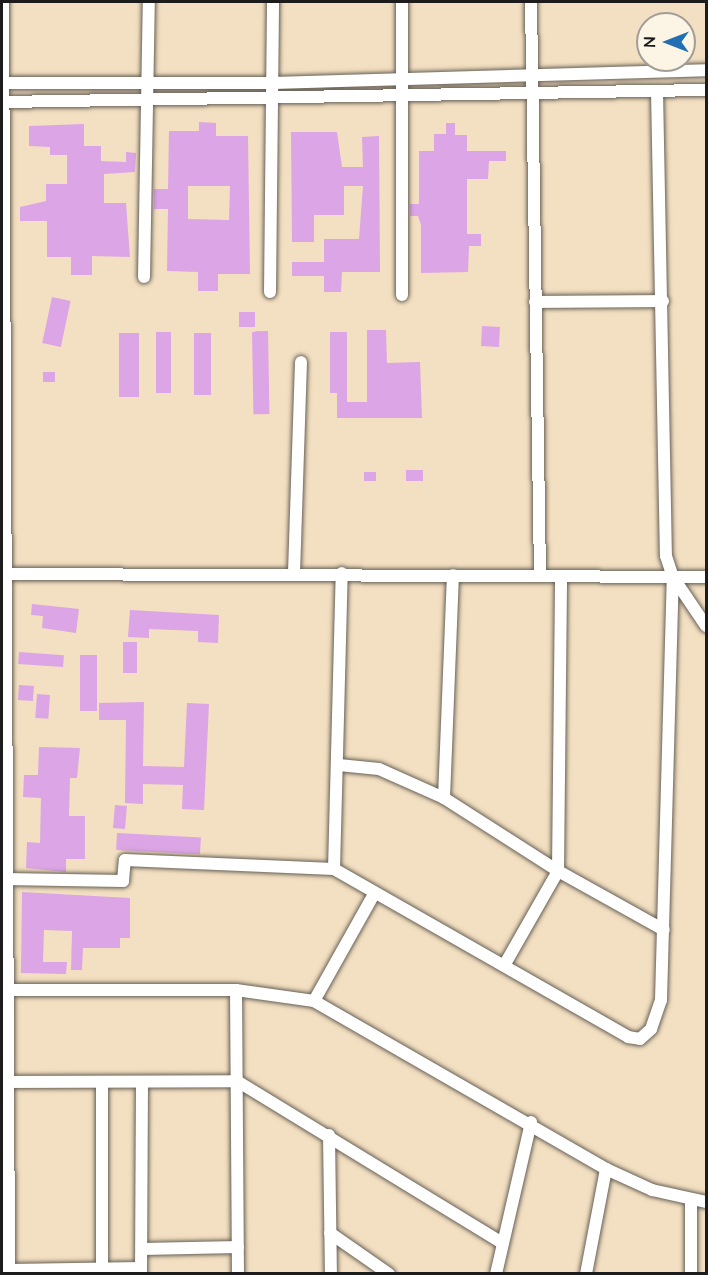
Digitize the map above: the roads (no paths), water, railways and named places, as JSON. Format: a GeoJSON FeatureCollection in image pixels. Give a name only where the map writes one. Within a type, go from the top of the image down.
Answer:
{"type":"FeatureCollection","features":[{"type":"Feature","properties":{"kind":"street"},"geometry":{"type":"LineString","coordinates":[[3,2],[3,990],[9,1272],[102,1268],[141,1271],[142,1083]]}},
{"type":"Feature","properties":{"kind":"street"},"geometry":{"type":"LineString","coordinates":[[144,277],[145,85],[149,2]]}},
{"type":"Feature","properties":{"kind":"street"},"geometry":{"type":"LineString","coordinates":[[270,292],[273,2]]}},
{"type":"Feature","properties":{"kind":"street"},"geometry":{"type":"LineString","coordinates":[[402,2],[402,295]]}},
{"type":"Feature","properties":{"kind":"street"},"geometry":{"type":"LineString","coordinates":[[531,2],[540,576]]}},
{"type":"Feature","properties":{"kind":"street"},"geometry":{"type":"LineString","coordinates":[[3,93],[145,85],[402,80],[706,70]]}},
{"type":"Feature","properties":{"kind":"street"},"geometry":{"type":"LineString","coordinates":[[3,93],[145,103],[402,99],[706,90]]}},
{"type":"Feature","properties":{"kind":"street"},"geometry":{"type":"LineString","coordinates":[[657,92],[663,301],[666,556],[673,577],[706,626]]}},
{"type":"Feature","properties":{"kind":"street"},"geometry":{"type":"LineString","coordinates":[[535,302],[663,301]]}},
{"type":"Feature","properties":{"kind":"street"},"geometry":{"type":"LineString","coordinates":[[294,573],[301,362]]}},
{"type":"Feature","properties":{"kind":"street"},"geometry":{"type":"LineString","coordinates":[[3,574],[342,573],[706,577]]}},
{"type":"Feature","properties":{"kind":"street"},"geometry":{"type":"LineString","coordinates":[[334,869],[339,765],[342,573]]}},
{"type":"Feature","properties":{"kind":"street"},"geometry":{"type":"LineString","coordinates":[[444,798],[453,575]]}},
{"type":"Feature","properties":{"kind":"street"},"geometry":{"type":"LineString","coordinates":[[505,964],[558,871],[561,576]]}},
{"type":"Feature","properties":{"kind":"street"},"geometry":{"type":"LineString","coordinates":[[4,879],[123,881],[125,860],[334,869],[374,894],[505,964],[628,1037],[640,1039],[651,1029],[661,1000],[673,577]]}},
{"type":"Feature","properties":{"kind":"street"},"geometry":{"type":"LineString","coordinates":[[339,765],[379,769],[444,798],[558,871],[664,930]]}},
{"type":"Feature","properties":{"kind":"street"},"geometry":{"type":"LineString","coordinates":[[314,1001],[374,894]]}},
{"type":"Feature","properties":{"kind":"street"},"geometry":{"type":"LineString","coordinates":[[3,990],[236,990],[314,1001],[531,1122],[606,1169],[691,1200],[706,1202]]}},
{"type":"Feature","properties":{"kind":"street"},"geometry":{"type":"LineString","coordinates":[[236,990],[238,1274]]}},
{"type":"Feature","properties":{"kind":"street"},"geometry":{"type":"LineString","coordinates":[[6,1082],[237,1081],[329,1135],[502,1243]]}},
{"type":"Feature","properties":{"kind":"street"},"geometry":{"type":"LineString","coordinates":[[102,1082],[102,1268]]}},
{"type":"Feature","properties":{"kind":"street"},"geometry":{"type":"LineString","coordinates":[[496,1274],[531,1122]]}},
{"type":"Feature","properties":{"kind":"street"},"geometry":{"type":"LineString","coordinates":[[329,1135],[331,1274]]}},
{"type":"Feature","properties":{"kind":"street"},"geometry":{"type":"LineString","coordinates":[[586,1274],[606,1169]]}},
{"type":"Feature","properties":{"kind":"street"},"geometry":{"type":"LineString","coordinates":[[691,1200],[692,1274]]}},
{"type":"Feature","properties":{"kind":"street"},"geometry":{"type":"LineString","coordinates":[[330,1233],[389,1274]]}},
{"type":"Feature","properties":{"kind":"street"},"geometry":{"type":"LineString","coordinates":[[141,1249],[238,1248]]}}]}
